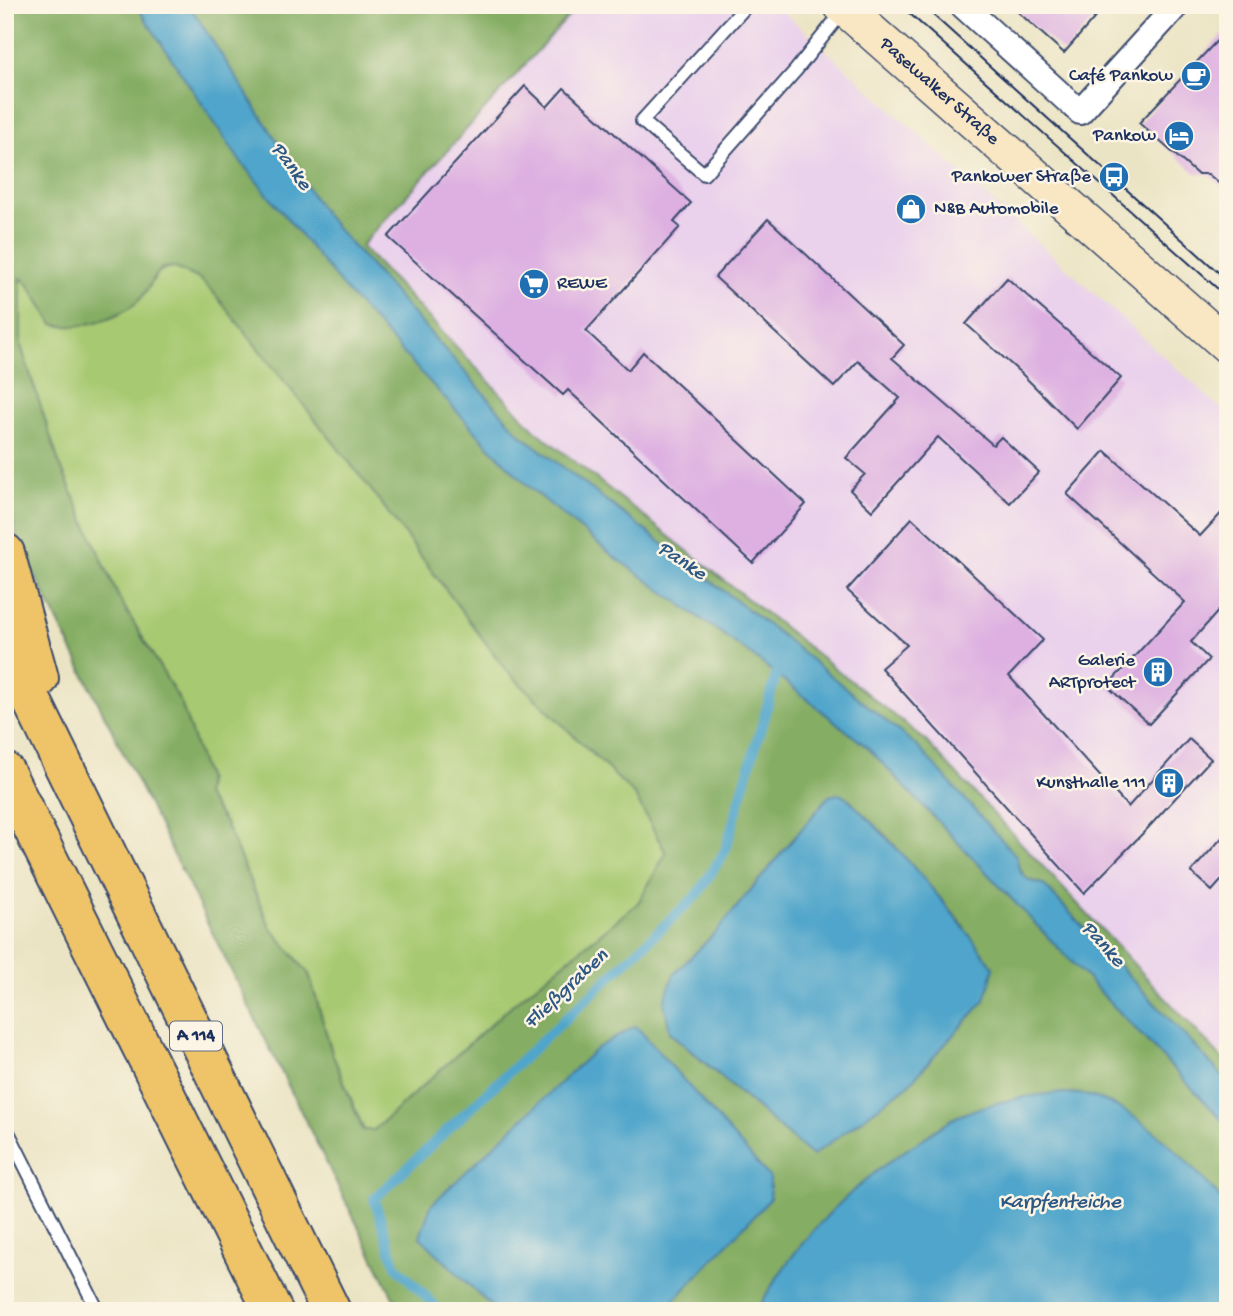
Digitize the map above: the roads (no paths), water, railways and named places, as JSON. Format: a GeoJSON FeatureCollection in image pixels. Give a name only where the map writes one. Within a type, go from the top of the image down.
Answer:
{"type":"FeatureCollection","features":[{"type":"Feature","properties":{"kind":"highway"},"geometry":{"type":"LineString","coordinates":[[5,553],[61,761]]}},
{"type":"Feature","properties":{"kind":"highway","name":"A 114"},"geometry":{"type":"LineString","coordinates":[[5,646],[331,1311]]}},
{"type":"Feature","properties":{"kind":"highway","name":"A 114"},"geometry":{"type":"LineString","coordinates":[[5,772],[273,1311]]}},
{"type":"Feature","properties":{"kind":"main road","name":"Pasewalker Straße"},"geometry":{"type":"LineString","coordinates":[[843,7],[1228,346]]}},
{"type":"Feature","properties":{"kind":"street"},"geometry":{"type":"LineString","coordinates":[[962,5],[1080,112],[1177,5]]}},
{"type":"Feature","properties":{"kind":"lane"},"geometry":{"type":"LineString","coordinates":[[747,5],[642,121],[704,174],[796,70],[843,7]]}},
{"type":"Feature","properties":{"kind":"lane"},"geometry":{"type":"LineString","coordinates":[[5,1126],[97,1311]]}},
{"type":"Feature","properties":{"kind":"water","name":"Panke"},"geometry":{"type":"Polygon","coordinates":[[[136,5],[189,5],[325,215],[521,435],[781,635],[918,747],[1017,857],[1024,876],[1032,882],[1043,884],[1228,1082],[1228,1126],[867,747],[753,656],[612,555],[528,486],[486,443],[348,293],[240,161],[136,5]]]}},
{"type":"Feature","properties":{"kind":"water"},"geometry":{"type":"Polygon","coordinates":[[[829,796],[845,796],[904,857],[942,900],[994,968],[985,1000],[908,1085],[812,1156],[670,1032],[664,1002],[674,974],[716,932],[829,796]]]}},
{"type":"Feature","properties":{"kind":"water"},"geometry":{"type":"Polygon","coordinates":[[[636,1026],[770,1178],[770,1199],[664,1311],[496,1311],[420,1237],[431,1205],[597,1048],[636,1026]]]}},
{"type":"Feature","properties":{"kind":"water","name":"Karpfenteiche"},"geometry":{"type":"Polygon","coordinates":[[[1057,1093],[1089,1096],[1129,1113],[1166,1141],[1228,1206],[1228,1311],[757,1311],[772,1285],[807,1238],[848,1196],[893,1159],[948,1122],[970,1111],[1006,1100],[1057,1093]]]}},
{"type":"Feature","properties":{"kind":"waterway","name":"Fließgraben"},"geometry":{"type":"LineString","coordinates":[[440,1311],[396,1266],[374,1199],[698,894],[725,851],[780,662]]}},
{"type":"Feature","properties":{"kind":"tram line"},"geometry":{"type":"LineString","coordinates":[[900,5],[1228,298]]}},
{"type":"Feature","properties":{"kind":"tram line"},"geometry":{"type":"LineString","coordinates":[[922,5],[1228,281]]}},
{"type":"Feature","properties":{"kind":"place","name":"Café Pankow"},"geometry":{"type":"Point","coordinates":[1196,76]}},
{"type":"Feature","properties":{"kind":"place","name":"Pankow"},"geometry":{"type":"Point","coordinates":[1179,136]}},
{"type":"Feature","properties":{"kind":"place","name":"Pankower Straße"},"geometry":{"type":"Point","coordinates":[1114,177]}},
{"type":"Feature","properties":{"kind":"place","name":"N&B Automobile"},"geometry":{"type":"Point","coordinates":[911,209]}},
{"type":"Feature","properties":{"kind":"place","name":"REWE"},"geometry":{"type":"Point","coordinates":[534,284]}},
{"type":"Feature","properties":{"kind":"place","name":"Galerie ARTprotect"},"geometry":{"type":"Point","coordinates":[1158,672]}},
{"type":"Feature","properties":{"kind":"place","name":"Kunsthalle 111"},"geometry":{"type":"Point","coordinates":[1169,783]}}]}
